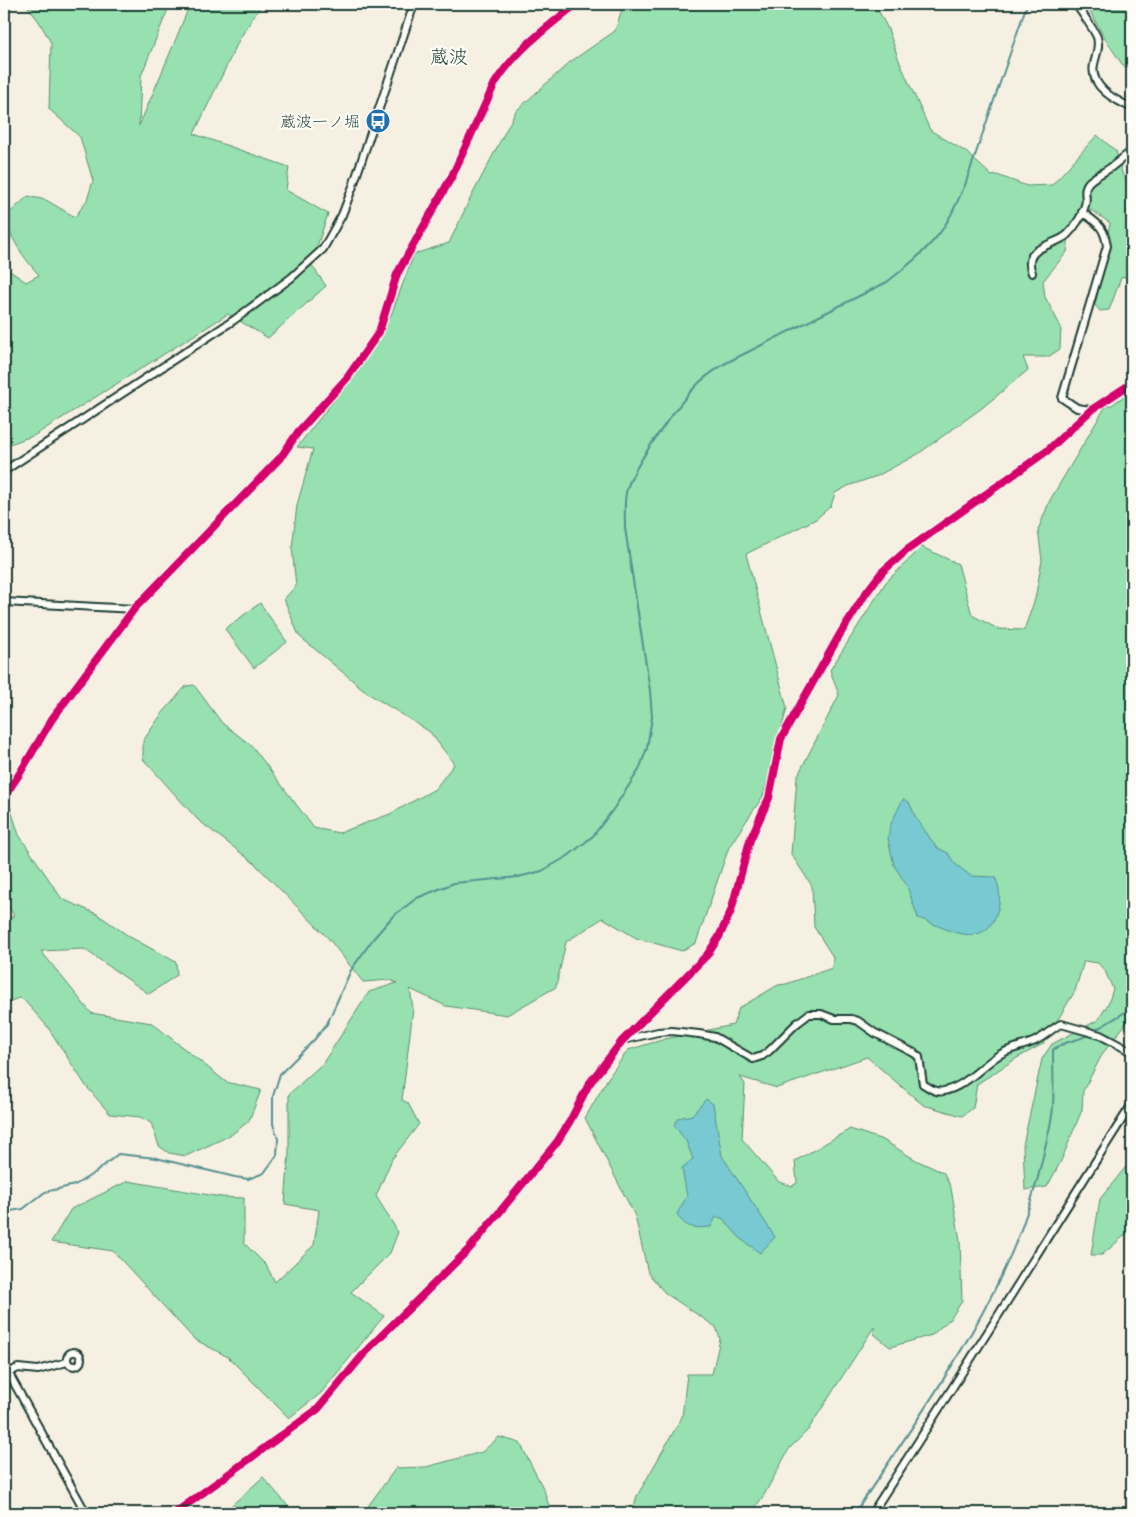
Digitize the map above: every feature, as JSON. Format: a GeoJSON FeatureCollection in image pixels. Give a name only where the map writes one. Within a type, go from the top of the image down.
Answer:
{"type":"FeatureCollection","features":[{"type":"Feature","properties":{"kind":"street"},"geometry":{"type":"LineString","coordinates":[[4,471],[234,320],[291,278],[323,249],[342,215],[352,189],[414,4]]}},
{"type":"Feature","properties":{"kind":"street"},"geometry":{"type":"LineString","coordinates":[[4,797],[52,719],[134,609],[281,457],[298,432],[348,378],[379,332],[397,274],[452,176],[495,83],[503,71],[537,36],[576,4]]}},
{"type":"Feature","properties":{"kind":"street"},"geometry":{"type":"LineString","coordinates":[[1076,4],[1097,38],[1098,49],[1094,76],[1100,87],[1114,99],[1132,108]]}},
{"type":"Feature","properties":{"kind":"street"},"geometry":{"type":"LineString","coordinates":[[1032,272],[1030,261],[1035,252],[1049,243],[1058,241],[1066,236],[1076,224],[1086,206],[1084,191],[1087,185],[1092,179],[1132,151]]}},
{"type":"Feature","properties":{"kind":"street"},"geometry":{"type":"LineString","coordinates":[[1082,212],[1100,225],[1105,232],[1107,246],[1062,398],[1077,408],[1091,410]]}},
{"type":"Feature","properties":{"kind":"street"},"geometry":{"type":"LineString","coordinates":[[175,1513],[318,1409],[368,1349],[470,1248],[558,1142],[589,1084],[622,1041],[708,955],[731,911],[750,840],[768,798],[782,739],[836,641],[866,593],[882,572],[907,550],[1047,451],[1091,410],[1132,383]]}},
{"type":"Feature","properties":{"kind":"street"},"geometry":{"type":"LineString","coordinates":[[4,602],[134,609]]}},
{"type":"Feature","properties":{"kind":"street"},"geometry":{"type":"LineString","coordinates":[[622,1041],[658,1032],[672,1031],[698,1034],[715,1037],[753,1059],[762,1056],[809,1014],[821,1014],[834,1019],[858,1021],[875,1033],[914,1053],[919,1057],[923,1084],[939,1092],[954,1088],[998,1055],[1034,1041],[1061,1024],[1100,1036],[1132,1052]]}},
{"type":"Feature","properties":{"kind":"street"},"geometry":{"type":"LineString","coordinates":[[872,1513],[955,1386],[1041,1246],[1132,1104]]}},
{"type":"Feature","properties":{"kind":"street"},"geometry":{"type":"LineString","coordinates":[[67,1362],[38,1370],[18,1368],[6,1374],[86,1513]]}},
{"type":"Feature","properties":{"kind":"green space"},"geometry":{"type":"Polygon","coordinates":[[[26,4],[170,4],[141,76],[139,126],[190,4],[262,4],[240,38],[194,134],[289,167],[286,190],[328,214],[311,264],[326,286],[268,338],[228,314],[35,435],[4,446],[4,267],[26,282],[39,275],[18,248],[5,217],[28,196],[46,200],[75,217],[87,200],[93,181],[80,137],[49,109],[51,43],[40,23],[26,4]]]}},
{"type":"Feature","properties":{"kind":"green space"},"geometry":{"type":"Polygon","coordinates":[[[666,4],[875,4],[888,29],[900,63],[930,130],[966,152],[992,176],[997,175],[1027,186],[1052,185],[1097,135],[1116,151],[1123,176],[1132,190],[1132,274],[1121,278],[1109,310],[1100,311],[1095,305],[1110,223],[1091,210],[1080,225],[1071,221],[1067,252],[1043,281],[1045,297],[1061,327],[1060,349],[1048,357],[1023,357],[1028,370],[982,408],[918,454],[877,476],[848,486],[835,493],[831,506],[816,519],[746,554],[787,708],[763,796],[729,847],[696,943],[682,951],[636,938],[603,918],[566,942],[556,987],[507,1015],[446,1006],[410,989],[413,1009],[402,1100],[408,1103],[419,1124],[392,1159],[376,1196],[398,1232],[390,1253],[351,1292],[384,1316],[321,1393],[289,1418],[228,1357],[194,1339],[113,1251],[51,1242],[71,1209],[128,1181],[221,1197],[244,1198],[244,1243],[266,1265],[275,1282],[314,1245],[319,1210],[285,1204],[289,1153],[289,1094],[323,1063],[369,992],[397,983],[390,980],[363,982],[328,938],[254,863],[198,820],[143,759],[143,741],[161,715],[186,686],[194,685],[222,723],[252,746],[314,828],[339,833],[390,814],[435,789],[454,764],[430,732],[369,694],[299,636],[284,599],[296,586],[292,548],[297,505],[313,449],[297,447],[347,384],[391,315],[414,254],[449,243],[516,111],[570,62],[615,31],[623,6],[666,4]]]}},
{"type":"Feature","properties":{"kind":"green space"},"geometry":{"type":"Polygon","coordinates":[[[1086,4],[1132,4],[1132,70],[1124,67],[1105,39],[1086,4]]]}},
{"type":"Feature","properties":{"kind":"green space"},"geometry":{"type":"Polygon","coordinates":[[[1132,390],[1132,1019],[1128,1021],[1103,1053],[1083,1091],[1082,1110],[1061,1161],[1047,1187],[1025,1190],[1023,1145],[1042,1059],[1052,1044],[1098,1020],[1108,1004],[1113,989],[1105,971],[1098,963],[1084,961],[1075,991],[1043,1044],[1017,1058],[977,1084],[973,1108],[962,1116],[923,1105],[867,1057],[777,1088],[740,1077],[745,1084],[742,1139],[779,1182],[792,1186],[797,1183],[795,1161],[850,1129],[883,1140],[916,1160],[944,1173],[951,1188],[960,1240],[962,1301],[951,1318],[932,1335],[890,1347],[874,1334],[874,1327],[808,1430],[789,1449],[764,1495],[754,1509],[757,1508],[767,1513],[632,1513],[637,1496],[682,1417],[687,1374],[712,1374],[720,1339],[716,1327],[665,1293],[648,1273],[635,1216],[585,1118],[608,1078],[628,1050],[665,1039],[733,1025],[739,1008],[778,985],[832,968],[833,957],[814,927],[812,886],[791,854],[797,777],[839,695],[830,670],[886,582],[922,547],[958,564],[972,615],[998,629],[1024,630],[1035,599],[1042,560],[1038,530],[1050,500],[1106,406],[1112,405],[1132,390]]]}},
{"type":"Feature","properties":{"kind":"green space"},"geometry":{"type":"Polygon","coordinates":[[[260,603],[287,642],[254,668],[225,629],[260,603]]]}},
{"type":"Feature","properties":{"kind":"green space"},"geometry":{"type":"Polygon","coordinates":[[[4,788],[19,835],[62,899],[97,914],[130,937],[176,962],[177,975],[149,994],[84,949],[41,951],[91,1013],[152,1023],[226,1082],[261,1090],[249,1121],[231,1135],[186,1156],[169,1153],[159,1146],[151,1123],[140,1117],[110,1114],[86,1086],[47,1026],[21,997],[4,1004],[4,921],[14,916],[4,898],[4,788]]]}},
{"type":"Feature","properties":{"kind":"green space"},"geometry":{"type":"Polygon","coordinates":[[[1132,1159],[1132,1229],[1102,1255],[1091,1255],[1100,1199],[1132,1159]]]}},
{"type":"Feature","properties":{"kind":"green space"},"geometry":{"type":"Polygon","coordinates":[[[499,1437],[520,1443],[544,1490],[551,1513],[363,1513],[396,1468],[426,1467],[482,1452],[499,1437]]]}},
{"type":"Feature","properties":{"kind":"green space"},"geometry":{"type":"Polygon","coordinates":[[[263,1477],[294,1513],[223,1513],[263,1477]]]}},
{"type":"Feature","properties":{"kind":"water"},"geometry":{"type":"Polygon","coordinates":[[[903,799],[909,802],[915,816],[936,847],[948,853],[954,863],[971,876],[995,877],[999,891],[998,910],[990,926],[982,932],[972,935],[962,934],[918,918],[907,886],[894,865],[888,839],[890,826],[903,799]]]}},
{"type":"Feature","properties":{"kind":"water"},"geometry":{"type":"Polygon","coordinates":[[[706,1099],[713,1104],[722,1156],[775,1237],[760,1253],[742,1240],[722,1218],[716,1217],[711,1227],[696,1228],[684,1223],[677,1214],[687,1196],[682,1168],[693,1159],[686,1141],[674,1125],[678,1118],[692,1115],[706,1099]]]}},
{"type":"Feature","properties":{"kind":"water"},"geometry":{"type":"Polygon","coordinates":[[[480,1506],[485,1513],[437,1513],[446,1510],[460,1512],[480,1506]]]}},
{"type":"Feature","properties":{"kind":"waterway"},"geometry":{"type":"LineString","coordinates":[[4,1212],[23,1209],[45,1192],[75,1185],[96,1172],[118,1154],[156,1158],[248,1179],[264,1173],[277,1155],[278,1139],[273,1124],[273,1096],[280,1074],[327,1024],[351,970],[373,939],[393,916],[417,898],[454,883],[518,877],[542,871],[568,856],[593,836],[639,770],[647,748],[652,717],[650,691],[625,528],[626,493],[637,467],[670,417],[693,389],[707,376],[724,364],[887,282],[929,246],[943,228],[965,185],[1027,4]]}},
{"type":"Feature","properties":{"kind":"waterway"},"geometry":{"type":"LineString","coordinates":[[1094,1031],[1132,1008]]}},
{"type":"Feature","properties":{"kind":"waterway"},"geometry":{"type":"LineString","coordinates":[[855,1513],[940,1385],[967,1341],[991,1296],[1013,1249],[1031,1202],[1044,1152],[1053,1107],[1053,1050],[1090,1034]]}},
{"type":"Feature","properties":{"kind":"cycle path"},"geometry":{"type":"LineString","coordinates":[[4,797],[52,719],[134,609],[281,457],[298,432],[347,378],[379,332],[397,274],[452,176],[495,83],[522,50],[576,4]]}},
{"type":"Feature","properties":{"kind":"cycle path"},"geometry":{"type":"LineString","coordinates":[[175,1513],[318,1409],[368,1349],[470,1248],[557,1142],[589,1084],[622,1041],[707,955],[719,937],[731,911],[750,840],[769,798],[781,739],[840,634],[882,572],[907,550],[1047,451],[1091,410],[1132,383]]}},
{"type":"Feature","properties":{"kind":"place","name":"蔵波一ノ堀"},"geometry":{"type":"Point","coordinates":[378,121]}},
{"type":"Feature","properties":{"kind":"district","name":"蔵波"},"geometry":{"type":"Point","coordinates":[449,56]}}]}
